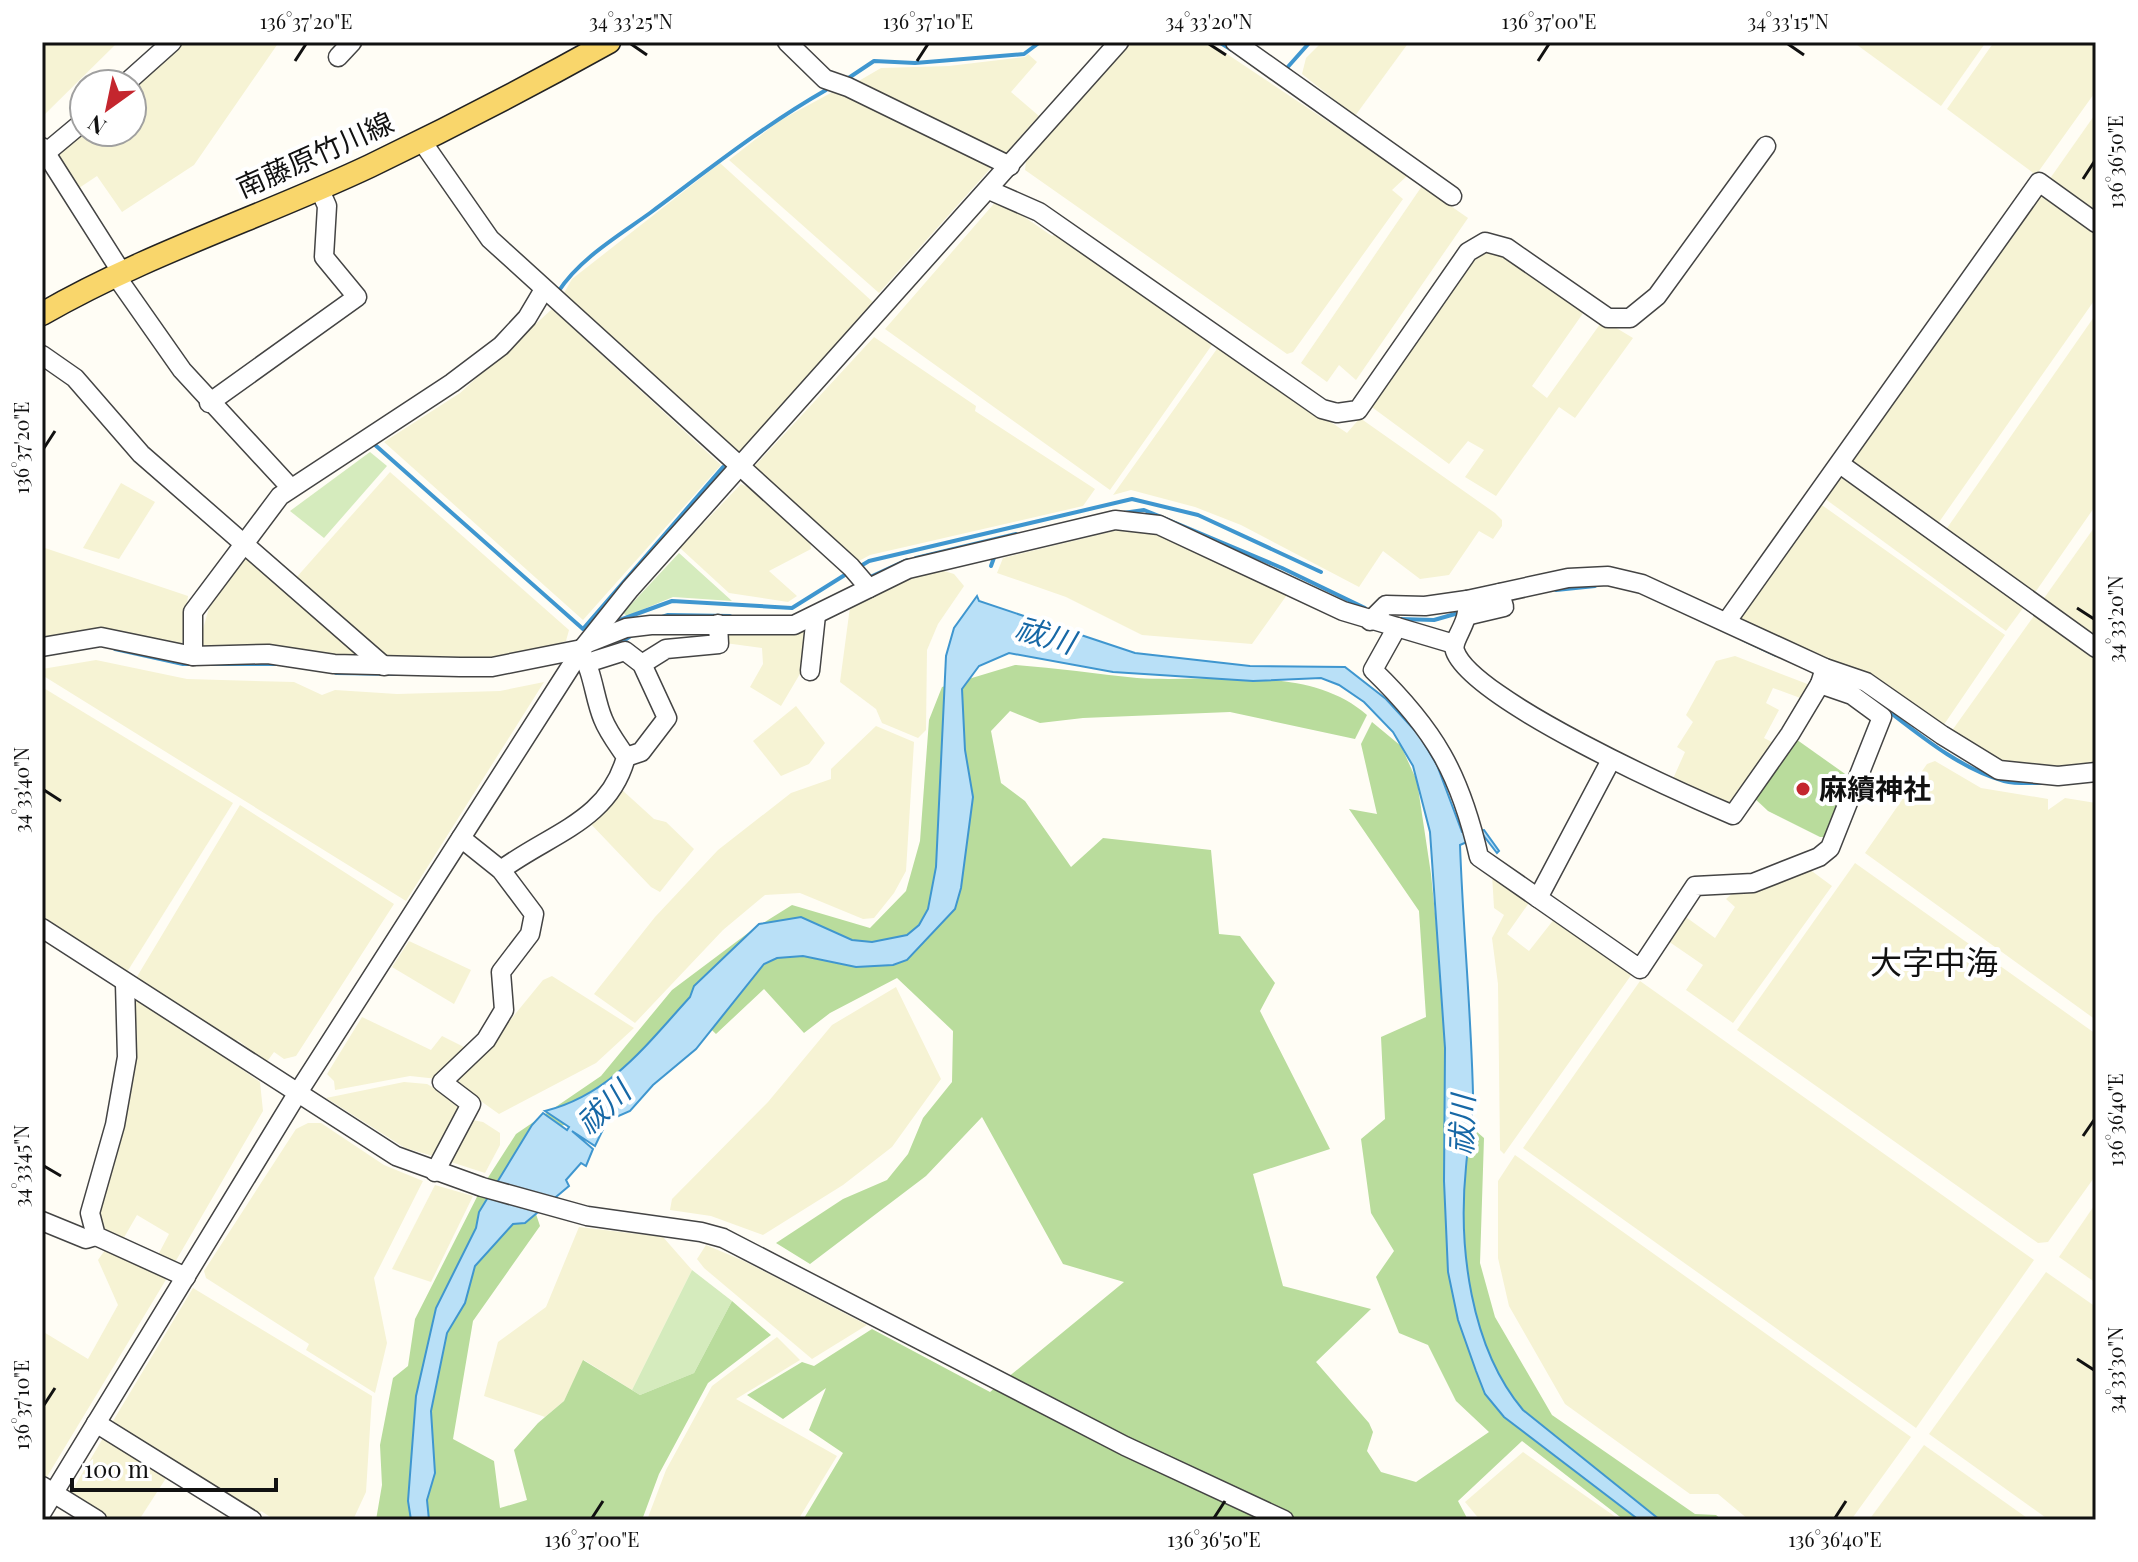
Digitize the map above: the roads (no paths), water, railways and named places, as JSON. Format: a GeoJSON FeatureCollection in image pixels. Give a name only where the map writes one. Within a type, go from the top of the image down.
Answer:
{"type":"FeatureCollection","features":[{"type":"Feature","properties":{"kind":"main road","name":"南藤原竹川線"},"geometry":{"type":"LineString","coordinates":[[42,314],[119,275],[319,188],[498,104],[609,42]]}},
{"type":"Feature","properties":{"kind":"street"},"geometry":{"type":"LineString","coordinates":[[143,68],[172,42]]}},
{"type":"Feature","properties":{"kind":"street"},"geometry":{"type":"LineString","coordinates":[[338,57],[352,42]]}},
{"type":"Feature","properties":{"kind":"street"},"geometry":{"type":"LineString","coordinates":[[787,42],[825,79],[848,87],[1010,166]]}},
{"type":"Feature","properties":{"kind":"street"},"geometry":{"type":"LineString","coordinates":[[42,1512],[48,1489],[96,1423],[297,1094],[461,838],[584,652],[630,589],[1119,42]]}},
{"type":"Feature","properties":{"kind":"street"},"geometry":{"type":"LineString","coordinates":[[1235,42],[1452,196]]}},
{"type":"Feature","properties":{"kind":"street"},"geometry":{"type":"LineString","coordinates":[[68,133],[43,152],[151,329],[209,403],[290,487]]}},
{"type":"Feature","properties":{"kind":"street"},"geometry":{"type":"LineString","coordinates":[[421,140],[490,239],[543,291],[851,567],[867,585]]}},
{"type":"Feature","properties":{"kind":"street"},"geometry":{"type":"LineString","coordinates":[[989,190],[1039,212],[1322,409],[1337,413],[1358,410],[1468,252],[1485,242],[1507,248],[1608,318],[1630,318],[1657,296],[1766,146]]}},
{"type":"Feature","properties":{"kind":"street"},"geometry":{"type":"LineString","coordinates":[[1727,621],[2039,182],[2096,223]]}},
{"type":"Feature","properties":{"kind":"street"},"geometry":{"type":"LineString","coordinates":[[209,403],[357,297],[324,257],[327,206],[319,188]]}},
{"type":"Feature","properties":{"kind":"street"},"geometry":{"type":"LineString","coordinates":[[193,656],[193,612],[290,487],[452,383],[501,346],[527,318],[543,291]]}},
{"type":"Feature","properties":{"kind":"street"},"geometry":{"type":"LineString","coordinates":[[42,355],[75,378],[141,454],[384,666]]}},
{"type":"Feature","properties":{"kind":"street"},"geometry":{"type":"LineString","coordinates":[[1840,464],[2096,648]]}},
{"type":"Feature","properties":{"kind":"street"},"geometry":{"type":"LineString","coordinates":[[584,652],[641,626],[783,626],[816,615],[867,585],[908,569],[1115,520],[1139,520],[1159,525],[1370,621],[1454,644]]}},
{"type":"Feature","properties":{"kind":"street"},"geometry":{"type":"LineString","coordinates":[[1370,621],[1386,605],[1468,608],[1568,578],[1608,576],[1642,584],[1727,621],[1872,706],[1882,717],[1834,839],[1819,857],[1753,883],[1695,886],[1640,969],[1479,857],[1469,814],[1450,764],[1426,728],[1373,670],[1397,627]]}},
{"type":"Feature","properties":{"kind":"street"},"geometry":{"type":"LineString","coordinates":[[1468,608],[1454,644],[1455,653],[1507,698],[1549,727],[1611,760],[1733,815],[1790,734],[1822,676]]}},
{"type":"Feature","properties":{"kind":"street"},"geometry":{"type":"LineString","coordinates":[[810,671],[816,615]]}},
{"type":"Feature","properties":{"kind":"street"},"geometry":{"type":"LineString","coordinates":[[642,664],[666,649],[719,644],[718,624]]}},
{"type":"Feature","properties":{"kind":"street"},"geometry":{"type":"LineString","coordinates":[[42,647],[101,637],[193,656],[268,654],[334,664],[492,667],[584,652],[625,651],[642,664],[667,718],[641,752],[626,757]]}},
{"type":"Feature","properties":{"kind":"street"},"geometry":{"type":"LineString","coordinates":[[501,870],[529,849],[563,833],[619,784],[626,757],[604,723],[584,652]]}},
{"type":"Feature","properties":{"kind":"street"},"geometry":{"type":"LineString","coordinates":[[1822,676],[1866,682],[1999,770],[2058,776],[2096,772]]}},
{"type":"Feature","properties":{"kind":"street"},"geometry":{"type":"LineString","coordinates":[[1538,898],[1611,760]]}},
{"type":"Feature","properties":{"kind":"street"},"geometry":{"type":"LineString","coordinates":[[435,1172],[471,1104],[442,1082],[486,1040],[504,1010],[501,972],[530,934],[534,914],[501,870],[461,838]]}},
{"type":"Feature","properties":{"kind":"street"},"geometry":{"type":"LineString","coordinates":[[42,928],[381,1148],[435,1172],[558,1208],[615,1222],[686,1229],[723,1238],[1125,1446],[1284,1520]]}},
{"type":"Feature","properties":{"kind":"street"},"geometry":{"type":"LineString","coordinates":[[96,1236],[90,1213],[115,1125],[127,1057],[125,984]]}},
{"type":"Feature","properties":{"kind":"street"},"geometry":{"type":"LineString","coordinates":[[42,1221],[86,1239],[96,1236],[186,1277]]}},
{"type":"Feature","properties":{"kind":"street"},"geometry":{"type":"LineString","coordinates":[[96,1423],[252,1520]]}},
{"type":"Feature","properties":{"kind":"street"},"geometry":{"type":"LineString","coordinates":[[48,1489],[97,1520]]}},
{"type":"Feature","properties":{"kind":"water","name":"祓川"},"geometry":{"type":"Polygon","coordinates":[[[977,596],[979,601],[1135,653],[1250,666],[1345,667],[1386,699],[1419,735],[1437,765],[1462,832],[1484,830],[1499,851],[1497,853],[1483,835],[1460,845],[1473,1094],[1464,1229],[1472,1294],[1480,1326],[1505,1385],[1523,1410],[1660,1520],[1639,1520],[1504,1417],[1485,1394],[1458,1320],[1448,1272],[1444,1181],[1445,1048],[1430,832],[1413,766],[1393,732],[1364,702],[1339,685],[1321,678],[1253,681],[1113,672],[1009,653],[979,666],[962,689],[965,750],[973,797],[961,888],[955,909],[907,960],[893,965],[856,967],[803,956],[777,958],[764,964],[696,1049],[653,1085],[630,1111],[607,1121],[595,1146],[572,1131],[593,1149],[586,1166],[581,1163],[566,1180],[569,1186],[525,1223],[513,1224],[475,1266],[465,1303],[447,1333],[431,1411],[435,1473],[427,1500],[429,1520],[411,1520],[408,1501],[416,1396],[436,1308],[476,1228],[479,1212],[532,1125],[543,1113],[567,1130],[569,1127],[545,1111],[589,1093],[626,1066],[690,997],[694,986],[759,924],[801,917],[852,940],[872,942],[907,935],[919,925],[928,909],[936,867],[946,656],[954,628],[977,596]]]}},
{"type":"Feature","properties":{"kind":"waterway"},"geometry":{"type":"LineString","coordinates":[[847,79],[874,61],[915,63],[1024,54],[1040,42]]}},
{"type":"Feature","properties":{"kind":"waterway"},"geometry":{"type":"LineString","coordinates":[[1219,42],[1232,50]]}},
{"type":"Feature","properties":{"kind":"waterway"},"geometry":{"type":"LineString","coordinates":[[1286,69],[1310,42]]}},
{"type":"Feature","properties":{"kind":"waterway"},"geometry":{"type":"LineString","coordinates":[[558,292],[577,269],[600,249],[758,133],[826,90]]}},
{"type":"Feature","properties":{"kind":"waterway"},"geometry":{"type":"LineString","coordinates":[[374,444],[583,629],[723,467]]}},
{"type":"Feature","properties":{"kind":"waterway"},"geometry":{"type":"LineString","coordinates":[[859,567],[869,561],[1132,499],[1198,515],[1321,572]]}},
{"type":"Feature","properties":{"kind":"waterway"},"geometry":{"type":"LineString","coordinates":[[1123,513],[1144,510],[1282,568],[1365,608]]}},
{"type":"Feature","properties":{"kind":"waterway"},"geometry":{"type":"LineString","coordinates":[[916,558],[1016,534]]}},
{"type":"Feature","properties":{"kind":"waterway"},"geometry":{"type":"LineString","coordinates":[[991,566],[995,555]]}},
{"type":"Feature","properties":{"kind":"waterway"},"geometry":{"type":"LineString","coordinates":[[868,578],[907,560]]}},
{"type":"Feature","properties":{"kind":"waterway"},"geometry":{"type":"LineString","coordinates":[[617,621],[672,601],[792,608],[848,573]]}},
{"type":"Feature","properties":{"kind":"waterway"},"geometry":{"type":"LineString","coordinates":[[1556,590],[1595,586]]}},
{"type":"Feature","properties":{"kind":"waterway"},"geometry":{"type":"LineString","coordinates":[[1400,619],[1434,620],[1462,612]]}},
{"type":"Feature","properties":{"kind":"waterway"},"geometry":{"type":"LineString","coordinates":[[659,618],[668,615],[730,616]]}},
{"type":"Feature","properties":{"kind":"waterway"},"geometry":{"type":"LineString","coordinates":[[616,646],[632,635]]}},
{"type":"Feature","properties":{"kind":"waterway"},"geometry":{"type":"LineString","coordinates":[[1744,640],[1776,655]]}},
{"type":"Feature","properties":{"kind":"waterway"},"geometry":{"type":"LineString","coordinates":[[115,649],[183,664],[276,664]]}},
{"type":"Feature","properties":{"kind":"waterway"},"geometry":{"type":"LineString","coordinates":[[336,673],[396,674]]}},
{"type":"Feature","properties":{"kind":"waterway"},"geometry":{"type":"LineString","coordinates":[[1861,691],[1880,705]]}},
{"type":"Feature","properties":{"kind":"waterway"},"geometry":{"type":"LineString","coordinates":[[1887,710],[1972,769],[2004,781],[2042,783]]}},
{"type":"Feature","properties":{"kind":"place","name":"麻續神社"},"geometry":{"type":"Point","coordinates":[1803,789]}},
{"type":"Feature","properties":{"kind":"district","name":"大字中海"},"geometry":{"type":"Point","coordinates":[1934,963]}}]}
